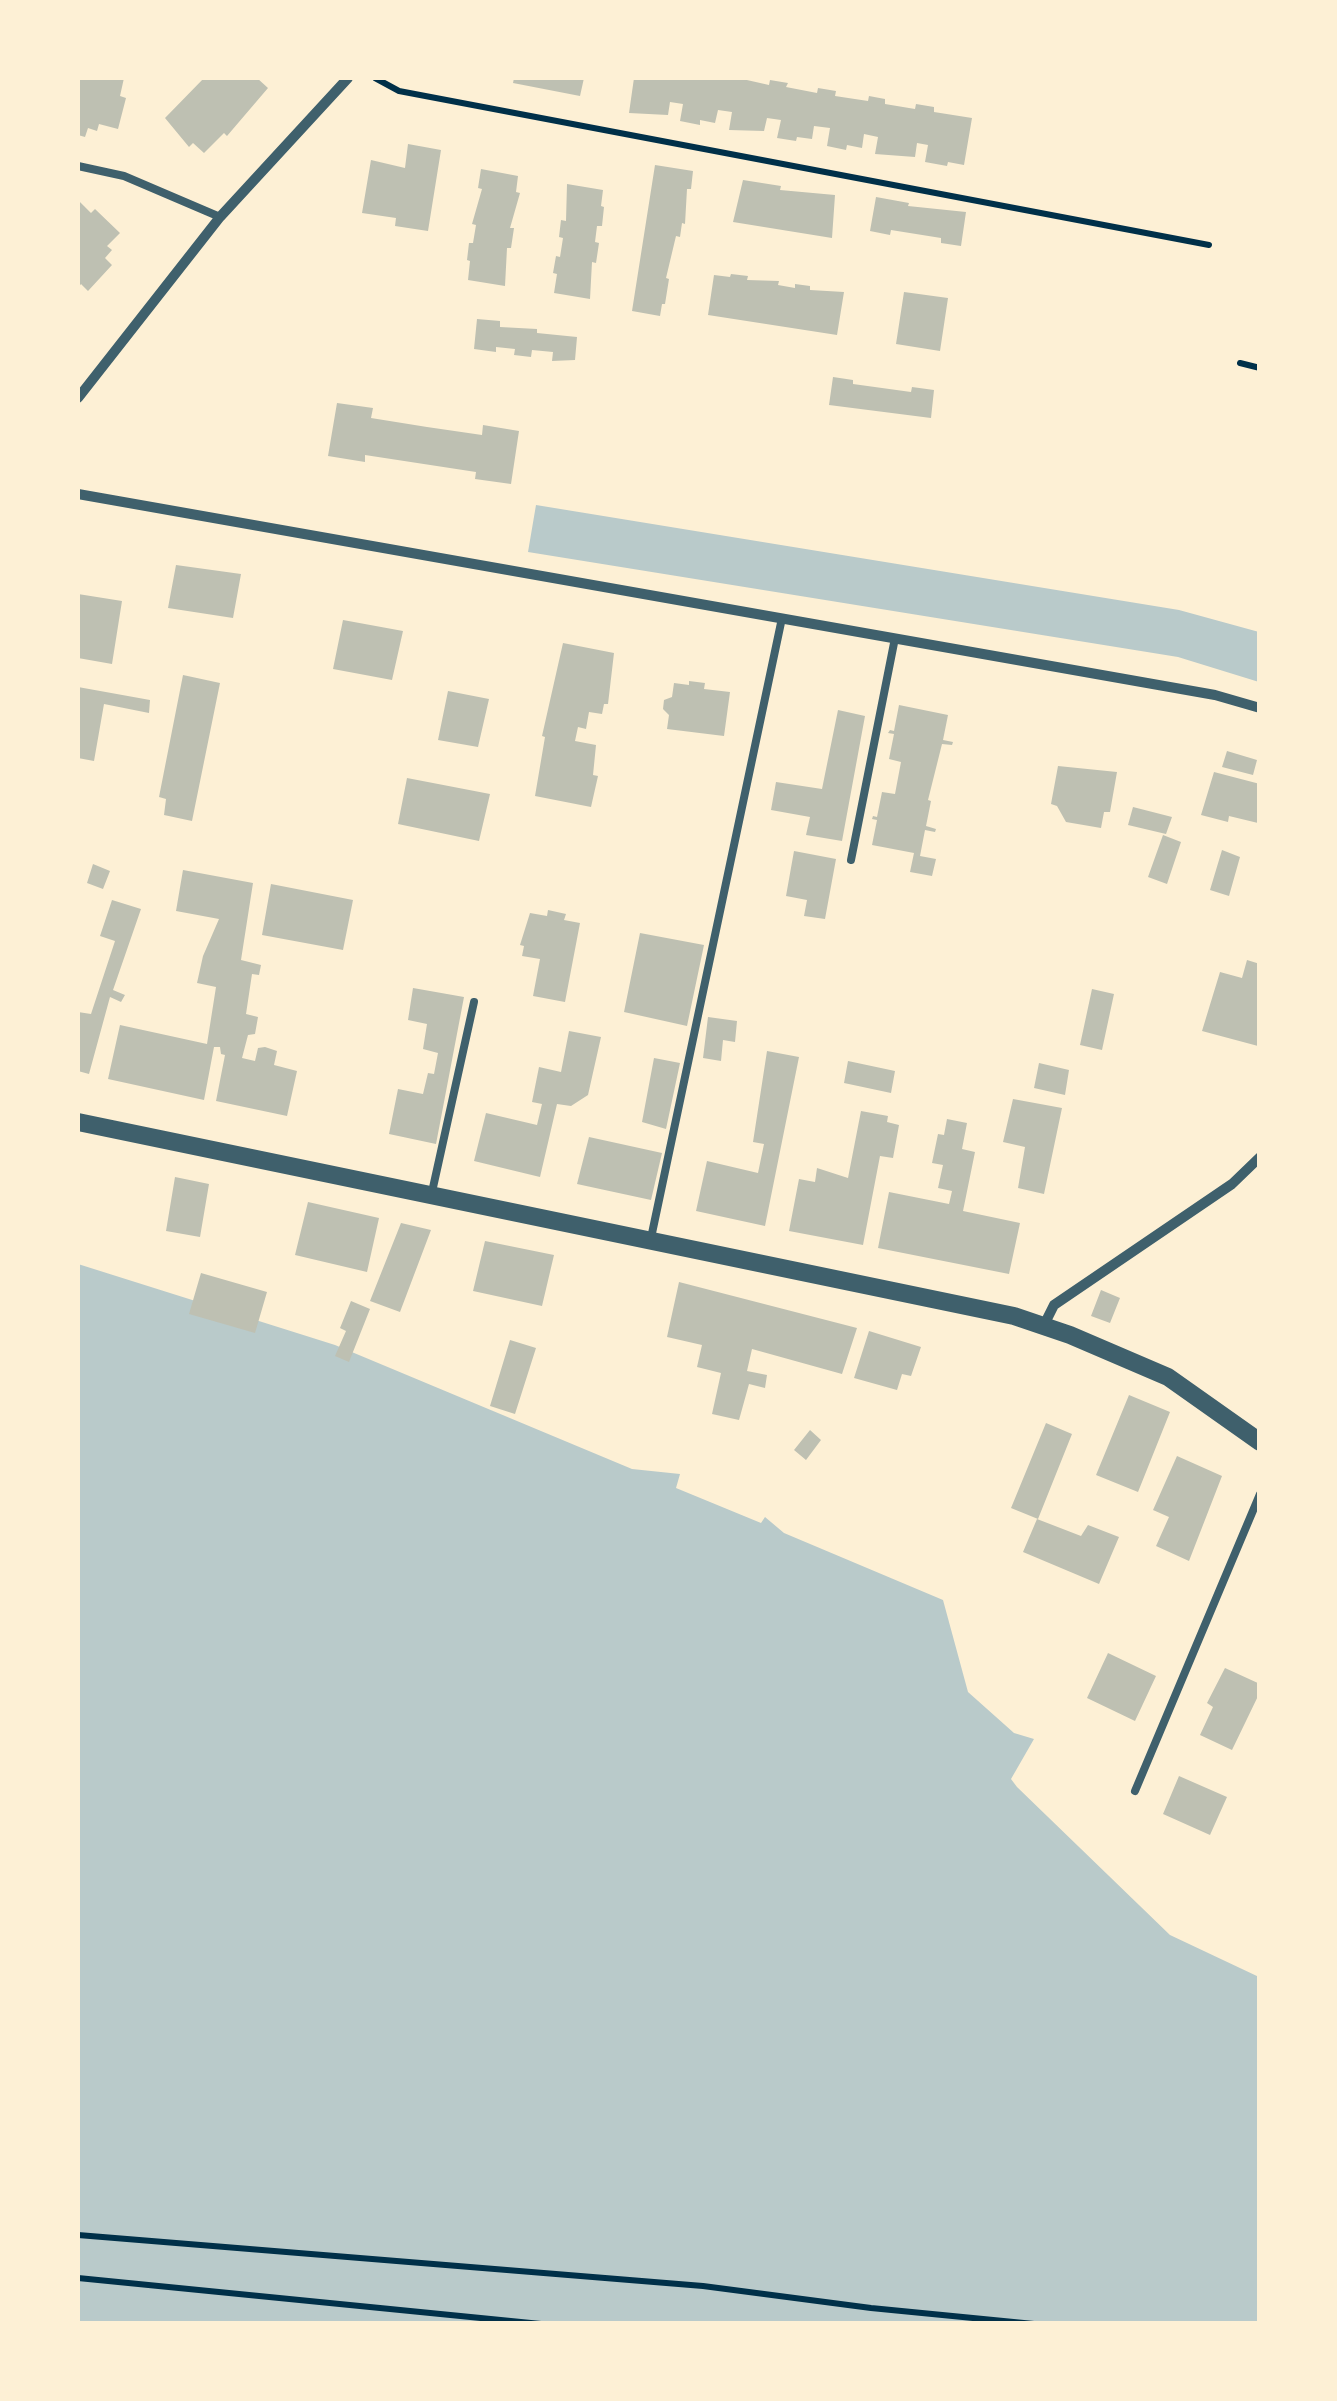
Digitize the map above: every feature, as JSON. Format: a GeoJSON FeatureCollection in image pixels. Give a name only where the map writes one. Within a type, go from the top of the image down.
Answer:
{"type":"FeatureCollection","features":[{"type":"Feature","properties":{"kind":"street"},"geometry":{"type":"LineString","coordinates":[[78,398],[220,217],[348,78]]}},
{"type":"Feature","properties":{"kind":"street"},"geometry":{"type":"LineString","coordinates":[[78,494],[1215,695],[1260,708]]}},
{"type":"Feature","properties":{"kind":"street"},"geometry":{"type":"LineString","coordinates":[[78,1122],[1014,1316],[1168,1377],[1260,1442]]}},
{"type":"Feature","properties":{"kind":"street"},"geometry":{"type":"LineString","coordinates":[[1044,1325],[1054,1304],[1232,1184],[1260,1158]]}},
{"type":"Feature","properties":{"kind":"lane"},"geometry":{"type":"LineString","coordinates":[[78,166],[124,176],[220,217]]}},
{"type":"Feature","properties":{"kind":"lane"},"geometry":{"type":"LineString","coordinates":[[650,1242],[782,618]]}},
{"type":"Feature","properties":{"kind":"lane"},"geometry":{"type":"LineString","coordinates":[[851,860],[895,638]]}},
{"type":"Feature","properties":{"kind":"lane"},"geometry":{"type":"LineString","coordinates":[[430,1197],[474,1002]]}},
{"type":"Feature","properties":{"kind":"lane"},"geometry":{"type":"LineString","coordinates":[[1135,1792],[1260,1494]]}},
{"type":"Feature","properties":{"kind":"path"},"geometry":{"type":"LineString","coordinates":[[374,78],[399,92],[1209,246]]}},
{"type":"Feature","properties":{"kind":"path"},"geometry":{"type":"LineString","coordinates":[[1240,363],[1260,368]]}},
{"type":"Feature","properties":{"kind":"path"},"geometry":{"type":"LineString","coordinates":[[78,2235],[703,2286],[1034,2324]]}},
{"type":"Feature","properties":{"kind":"path"},"geometry":{"type":"LineString","coordinates":[[78,2278],[541,2324]]}},
{"type":"Feature","properties":{"kind":"shaded area"},"geometry":{"type":"Polygon","coordinates":[[[536,505],[1179,610],[1259,632],[1259,682],[1178,657],[528,552],[536,505]]]}},
{"type":"Feature","properties":{"kind":"shaded area"},"geometry":{"type":"Polygon","coordinates":[[[78,1264],[335,1345],[632,1469],[680,1474],[676,1488],[761,1523],[765,1517],[784,1533],[943,1600],[968,1692],[1014,1733],[1034,1739],[1011,1779],[1017,1787],[1170,1935],[1259,1977],[1259,2323],[78,2323],[78,1264]]]}},
{"type":"Feature","properties":{"kind":"building"},"geometry":{"type":"Polygon","coordinates":[[[78,78],[124,78],[120,96],[126,98],[118,129],[99,124],[97,131],[88,128],[85,137],[78,135],[78,78]]]}},
{"type":"Feature","properties":{"kind":"building"},"geometry":{"type":"Polygon","coordinates":[[[204,78],[257,78],[268,88],[227,136],[224,133],[204,153],[193,143],[189,147],[165,118],[204,78]]]}},
{"type":"Feature","properties":{"kind":"building"},"geometry":{"type":"Polygon","coordinates":[[[514,78],[584,78],[580,96],[513,83],[514,78]]]}},
{"type":"Feature","properties":{"kind":"building"},"geometry":{"type":"Polygon","coordinates":[[[634,78],[738,78],[769,85],[770,80],[817,93],[818,88],[836,91],[835,96],[868,101],[869,96],[885,99],[885,104],[915,109],[916,104],[934,107],[934,112],[972,118],[964,165],[925,162],[928,145],[917,143],[915,157],[875,154],[878,137],[864,134],[862,148],[827,146],[830,128],[814,126],[812,139],[777,138],[781,120],[767,118],[764,131],[729,130],[732,112],[718,110],[715,123],[680,121],[683,104],[670,102],[668,115],[629,113],[634,78]]]}},
{"type":"Feature","properties":{"kind":"building"},"geometry":{"type":"Polygon","coordinates":[[[408,144],[441,150],[428,231],[395,226],[396,218],[362,213],[371,160],[405,168],[408,144]]]}},
{"type":"Feature","properties":{"kind":"building"},"geometry":{"type":"Polygon","coordinates":[[[655,165],[693,171],[691,189],[687,189],[685,224],[682,223],[680,237],[676,236],[660,316],[632,311],[655,165]]]}},
{"type":"Feature","properties":{"kind":"building"},"geometry":{"type":"Polygon","coordinates":[[[481,169],[518,176],[516,192],[520,193],[510,228],[514,228],[511,248],[507,248],[505,286],[468,280],[469,243],[473,243],[476,225],[472,224],[482,189],[478,188],[481,169]]]}},
{"type":"Feature","properties":{"kind":"building"},"geometry":{"type":"Polygon","coordinates":[[[743,180],[781,186],[780,190],[835,195],[832,238],[733,222],[743,180]]]}},
{"type":"Feature","properties":{"kind":"building"},"geometry":{"type":"Polygon","coordinates":[[[567,184],[603,190],[602,226],[597,226],[595,242],[599,243],[596,263],[592,262],[590,299],[554,293],[557,274],[553,273],[563,238],[559,237],[561,220],[566,221],[567,184]]]}},
{"type":"Feature","properties":{"kind":"building"},"geometry":{"type":"Polygon","coordinates":[[[876,197],[909,203],[908,206],[966,212],[961,246],[941,243],[941,238],[891,230],[890,235],[870,231],[876,197]]]}},
{"type":"Feature","properties":{"kind":"building"},"geometry":{"type":"Polygon","coordinates":[[[78,200],[91,213],[95,209],[120,233],[107,246],[112,250],[105,258],[112,265],[88,291],[81,284],[78,288],[78,200]]]}},
{"type":"Feature","properties":{"kind":"building"},"geometry":{"type":"Polygon","coordinates":[[[714,275],[748,276],[747,280],[779,281],[778,285],[795,288],[795,284],[810,286],[810,290],[844,292],[837,335],[708,315],[714,275]]]}},
{"type":"Feature","properties":{"kind":"building"},"geometry":{"type":"Polygon","coordinates":[[[904,292],[948,298],[940,351],[896,344],[904,292]]]}},
{"type":"Feature","properties":{"kind":"building"},"geometry":{"type":"Polygon","coordinates":[[[477,319],[500,321],[500,327],[577,337],[575,360],[552,361],[553,352],[532,350],[531,357],[514,355],[515,349],[474,349],[477,319]]]}},
{"type":"Feature","properties":{"kind":"building"},"geometry":{"type":"Polygon","coordinates":[[[833,377],[853,380],[853,384],[911,392],[912,387],[934,390],[931,418],[829,405],[833,377]]]}},
{"type":"Feature","properties":{"kind":"building"},"geometry":{"type":"Polygon","coordinates":[[[337,403],[373,408],[371,418],[427,427],[482,435],[483,425],[519,431],[511,484],[475,479],[476,472],[365,455],[365,462],[328,456],[337,403]]]}},
{"type":"Feature","properties":{"kind":"building"},"geometry":{"type":"Polygon","coordinates":[[[176,565],[241,574],[233,618],[168,608],[176,565]]]}},
{"type":"Feature","properties":{"kind":"building"},"geometry":{"type":"Polygon","coordinates":[[[78,594],[122,601],[112,664],[78,658],[78,594]]]}},
{"type":"Feature","properties":{"kind":"building"},"geometry":{"type":"Polygon","coordinates":[[[343,620],[403,631],[392,680],[333,669],[343,620]]]}},
{"type":"Feature","properties":{"kind":"building"},"geometry":{"type":"Polygon","coordinates":[[[563,643],[614,653],[608,704],[604,704],[602,714],[589,712],[586,729],[578,727],[575,741],[596,745],[593,775],[598,776],[591,807],[535,796],[545,737],[542,736],[563,643]]]}},
{"type":"Feature","properties":{"kind":"building"},"geometry":{"type":"Polygon","coordinates":[[[183,675],[220,683],[192,821],[164,815],[166,799],[159,797],[183,675]]]}},
{"type":"Feature","properties":{"kind":"building"},"geometry":{"type":"Polygon","coordinates":[[[689,681],[705,683],[704,689],[730,692],[724,736],[667,729],[669,715],[663,709],[664,700],[672,697],[674,683],[689,685],[689,681]]]}},
{"type":"Feature","properties":{"kind":"building"},"geometry":{"type":"Polygon","coordinates":[[[78,687],[150,700],[149,713],[104,704],[94,761],[78,758],[78,687]]]}},
{"type":"Feature","properties":{"kind":"building"},"geometry":{"type":"Polygon","coordinates":[[[448,691],[489,699],[478,747],[438,740],[448,691]]]}},
{"type":"Feature","properties":{"kind":"building"},"geometry":{"type":"Polygon","coordinates":[[[899,705],[948,715],[943,740],[953,742],[942,744],[928,800],[931,801],[926,826],[936,829],[925,830],[920,856],[936,859],[932,876],[910,872],[914,853],[872,845],[877,820],[872,819],[877,817],[882,792],[895,794],[901,762],[889,759],[894,734],[888,733],[894,731],[899,705]]]}},
{"type":"Feature","properties":{"kind":"building"},"geometry":{"type":"Polygon","coordinates":[[[838,710],[865,716],[842,841],[806,835],[810,817],[771,810],[776,782],[822,789],[838,710]]]}},
{"type":"Feature","properties":{"kind":"building"},"geometry":{"type":"Polygon","coordinates":[[[1227,751],[1257,760],[1253,775],[1222,767],[1227,751]]]}},
{"type":"Feature","properties":{"kind":"building"},"geometry":{"type":"Polygon","coordinates":[[[1058,766],[1117,772],[1110,812],[1104,812],[1101,828],[1066,822],[1057,806],[1051,804],[1058,766]]]}},
{"type":"Feature","properties":{"kind":"building"},"geometry":{"type":"Polygon","coordinates":[[[1214,772],[1260,784],[1258,823],[1229,816],[1228,822],[1201,815],[1214,772]]]}},
{"type":"Feature","properties":{"kind":"building"},"geometry":{"type":"Polygon","coordinates":[[[407,778],[490,794],[479,841],[398,824],[407,778]]]}},
{"type":"Feature","properties":{"kind":"building"},"geometry":{"type":"Polygon","coordinates":[[[1133,807],[1172,817],[1166,834],[1128,825],[1133,807]]]}},
{"type":"Feature","properties":{"kind":"building"},"geometry":{"type":"Polygon","coordinates":[[[1163,835],[1181,842],[1167,884],[1148,877],[1163,835]]]}},
{"type":"Feature","properties":{"kind":"building"},"geometry":{"type":"Polygon","coordinates":[[[1222,850],[1240,857],[1229,896],[1210,890],[1222,850]]]}},
{"type":"Feature","properties":{"kind":"building"},"geometry":{"type":"Polygon","coordinates":[[[794,851],[836,859],[825,919],[804,916],[807,900],[786,896],[794,851]]]}},
{"type":"Feature","properties":{"kind":"building"},"geometry":{"type":"Polygon","coordinates":[[[93,864],[110,871],[103,889],[87,883],[93,864]]]}},
{"type":"Feature","properties":{"kind":"building"},"geometry":{"type":"Polygon","coordinates":[[[183,870],[253,883],[241,960],[261,965],[259,975],[252,974],[246,1014],[258,1017],[255,1034],[248,1035],[242,1058],[255,1061],[258,1048],[265,1047],[277,1051],[274,1065],[297,1071],[287,1116],[216,1101],[225,1055],[220,1047],[214,1047],[204,1100],[108,1079],[120,1025],[207,1044],[216,987],[197,983],[203,956],[219,919],[176,911],[183,870]]]}},
{"type":"Feature","properties":{"kind":"building"},"geometry":{"type":"Polygon","coordinates":[[[271,884],[353,900],[343,950],[262,935],[271,884]]]}},
{"type":"Feature","properties":{"kind":"building"},"geometry":{"type":"Polygon","coordinates":[[[112,900],[141,909],[113,990],[125,995],[121,1002],[110,997],[89,1074],[78,1071],[78,1012],[91,1014],[115,941],[100,936],[112,900]]]}},
{"type":"Feature","properties":{"kind":"building"},"geometry":{"type":"Polygon","coordinates":[[[548,910],[566,914],[564,920],[580,923],[565,1002],[533,996],[540,959],[522,956],[524,946],[520,945],[530,913],[547,916],[548,910]]]}},
{"type":"Feature","properties":{"kind":"building"},"geometry":{"type":"Polygon","coordinates":[[[640,933],[704,945],[687,1026],[624,1012],[640,933]]]}},
{"type":"Feature","properties":{"kind":"building"},"geometry":{"type":"Polygon","coordinates":[[[1247,960],[1260,964],[1258,1046],[1202,1031],[1220,972],[1242,978],[1247,960]]]}},
{"type":"Feature","properties":{"kind":"building"},"geometry":{"type":"Polygon","coordinates":[[[413,988],[464,997],[436,1144],[389,1134],[398,1089],[423,1094],[428,1073],[434,1074],[438,1053],[423,1049],[427,1024],[408,1020],[413,988]]]}},
{"type":"Feature","properties":{"kind":"building"},"geometry":{"type":"Polygon","coordinates":[[[1092,989],[1114,994],[1102,1050],[1080,1045],[1092,989]]]}},
{"type":"Feature","properties":{"kind":"building"},"geometry":{"type":"Polygon","coordinates":[[[708,1017],[737,1021],[735,1042],[723,1040],[721,1061],[703,1058],[708,1017]]]}},
{"type":"Feature","properties":{"kind":"building"},"geometry":{"type":"Polygon","coordinates":[[[569,1031],[601,1037],[588,1095],[571,1106],[557,1104],[540,1177],[474,1161],[486,1113],[537,1125],[542,1104],[532,1102],[539,1067],[561,1072],[569,1031]]]}},
{"type":"Feature","properties":{"kind":"building"},"geometry":{"type":"Polygon","coordinates":[[[767,1051],[799,1057],[765,1226],[696,1211],[707,1161],[758,1173],[764,1144],[753,1142],[767,1051]]]}},
{"type":"Feature","properties":{"kind":"building"},"geometry":{"type":"Polygon","coordinates":[[[654,1058],[680,1063],[666,1129],[642,1122],[654,1058]]]}},
{"type":"Feature","properties":{"kind":"building"},"geometry":{"type":"Polygon","coordinates":[[[848,1061],[895,1071],[891,1093],[844,1083],[848,1061]]]}},
{"type":"Feature","properties":{"kind":"building"},"geometry":{"type":"Polygon","coordinates":[[[1039,1063],[1069,1070],[1065,1095],[1034,1088],[1039,1063]]]}},
{"type":"Feature","properties":{"kind":"building"},"geometry":{"type":"Polygon","coordinates":[[[1013,1099],[1062,1108],[1044,1194],[1018,1188],[1025,1147],[1003,1142],[1013,1099]]]}},
{"type":"Feature","properties":{"kind":"building"},"geometry":{"type":"Polygon","coordinates":[[[861,1111],[888,1116],[887,1122],[899,1125],[893,1158],[880,1156],[863,1245],[789,1231],[799,1179],[815,1182],[817,1168],[848,1178],[861,1111]]]}},
{"type":"Feature","properties":{"kind":"building"},"geometry":{"type":"Polygon","coordinates":[[[947,1119],[967,1123],[962,1149],[975,1152],[963,1211],[1020,1223],[1009,1274],[878,1248],[889,1192],[949,1204],[952,1191],[938,1188],[943,1165],[932,1163],[938,1134],[944,1135],[947,1119]]]}},
{"type":"Feature","properties":{"kind":"building"},"geometry":{"type":"Polygon","coordinates":[[[589,1137],[662,1153],[651,1200],[577,1184],[589,1137]]]}},
{"type":"Feature","properties":{"kind":"building"},"geometry":{"type":"Polygon","coordinates":[[[175,1177],[209,1184],[200,1237],[166,1231],[175,1177]]]}},
{"type":"Feature","properties":{"kind":"building"},"geometry":{"type":"Polygon","coordinates":[[[308,1202],[379,1218],[367,1272],[295,1255],[308,1202]]]}},
{"type":"Feature","properties":{"kind":"building"},"geometry":{"type":"Polygon","coordinates":[[[401,1223],[431,1230],[400,1312],[370,1301],[401,1223]]]}},
{"type":"Feature","properties":{"kind":"building"},"geometry":{"type":"Polygon","coordinates":[[[485,1241],[554,1255],[542,1306],[473,1291],[485,1241]]]}},
{"type":"Feature","properties":{"kind":"building"},"geometry":{"type":"Polygon","coordinates":[[[201,1273],[267,1292],[255,1333],[189,1314],[201,1273]]]}},
{"type":"Feature","properties":{"kind":"building"},"geometry":{"type":"Polygon","coordinates":[[[679,1282],[857,1328],[842,1374],[752,1349],[747,1371],[767,1375],[765,1388],[749,1384],[739,1420],[712,1414],[721,1373],[697,1367],[702,1345],[667,1337],[679,1282]]]}},
{"type":"Feature","properties":{"kind":"building"},"geometry":{"type":"Polygon","coordinates":[[[1101,1290],[1120,1298],[1110,1323],[1091,1316],[1101,1290]]]}},
{"type":"Feature","properties":{"kind":"building"},"geometry":{"type":"Polygon","coordinates":[[[351,1301],[370,1309],[349,1362],[335,1356],[346,1331],[340,1328],[351,1301]]]}},
{"type":"Feature","properties":{"kind":"building"},"geometry":{"type":"Polygon","coordinates":[[[869,1331],[921,1347],[911,1376],[902,1374],[897,1390],[854,1378],[869,1331]]]}},
{"type":"Feature","properties":{"kind":"building"},"geometry":{"type":"Polygon","coordinates":[[[510,1340],[536,1348],[515,1414],[490,1406],[510,1340]]]}},
{"type":"Feature","properties":{"kind":"building"},"geometry":{"type":"Polygon","coordinates":[[[1129,1395],[1170,1412],[1138,1492],[1096,1475],[1129,1395]]]}},
{"type":"Feature","properties":{"kind":"building"},"geometry":{"type":"Polygon","coordinates":[[[1046,1423],[1072,1434],[1038,1519],[1011,1508],[1046,1423]]]}},
{"type":"Feature","properties":{"kind":"building"},"geometry":{"type":"Polygon","coordinates":[[[810,1430],[821,1440],[806,1460],[794,1450],[810,1430]]]}},
{"type":"Feature","properties":{"kind":"building"},"geometry":{"type":"Polygon","coordinates":[[[1177,1456],[1222,1476],[1189,1561],[1156,1546],[1169,1517],[1153,1510],[1177,1456]]]}},
{"type":"Feature","properties":{"kind":"building"},"geometry":{"type":"Polygon","coordinates":[[[1037,1519],[1081,1536],[1088,1525],[1119,1537],[1099,1584],[1023,1552],[1037,1519]]]}},
{"type":"Feature","properties":{"kind":"building"},"geometry":{"type":"Polygon","coordinates":[[[1108,1653],[1156,1676],[1135,1721],[1087,1698],[1108,1653]]]}},
{"type":"Feature","properties":{"kind":"building"},"geometry":{"type":"Polygon","coordinates":[[[1225,1668],[1260,1684],[1260,1692],[1232,1750],[1200,1735],[1213,1707],[1207,1703],[1225,1668]]]}},
{"type":"Feature","properties":{"kind":"building"},"geometry":{"type":"Polygon","coordinates":[[[1179,1776],[1227,1797],[1210,1835],[1163,1814],[1179,1776]]]}}]}
